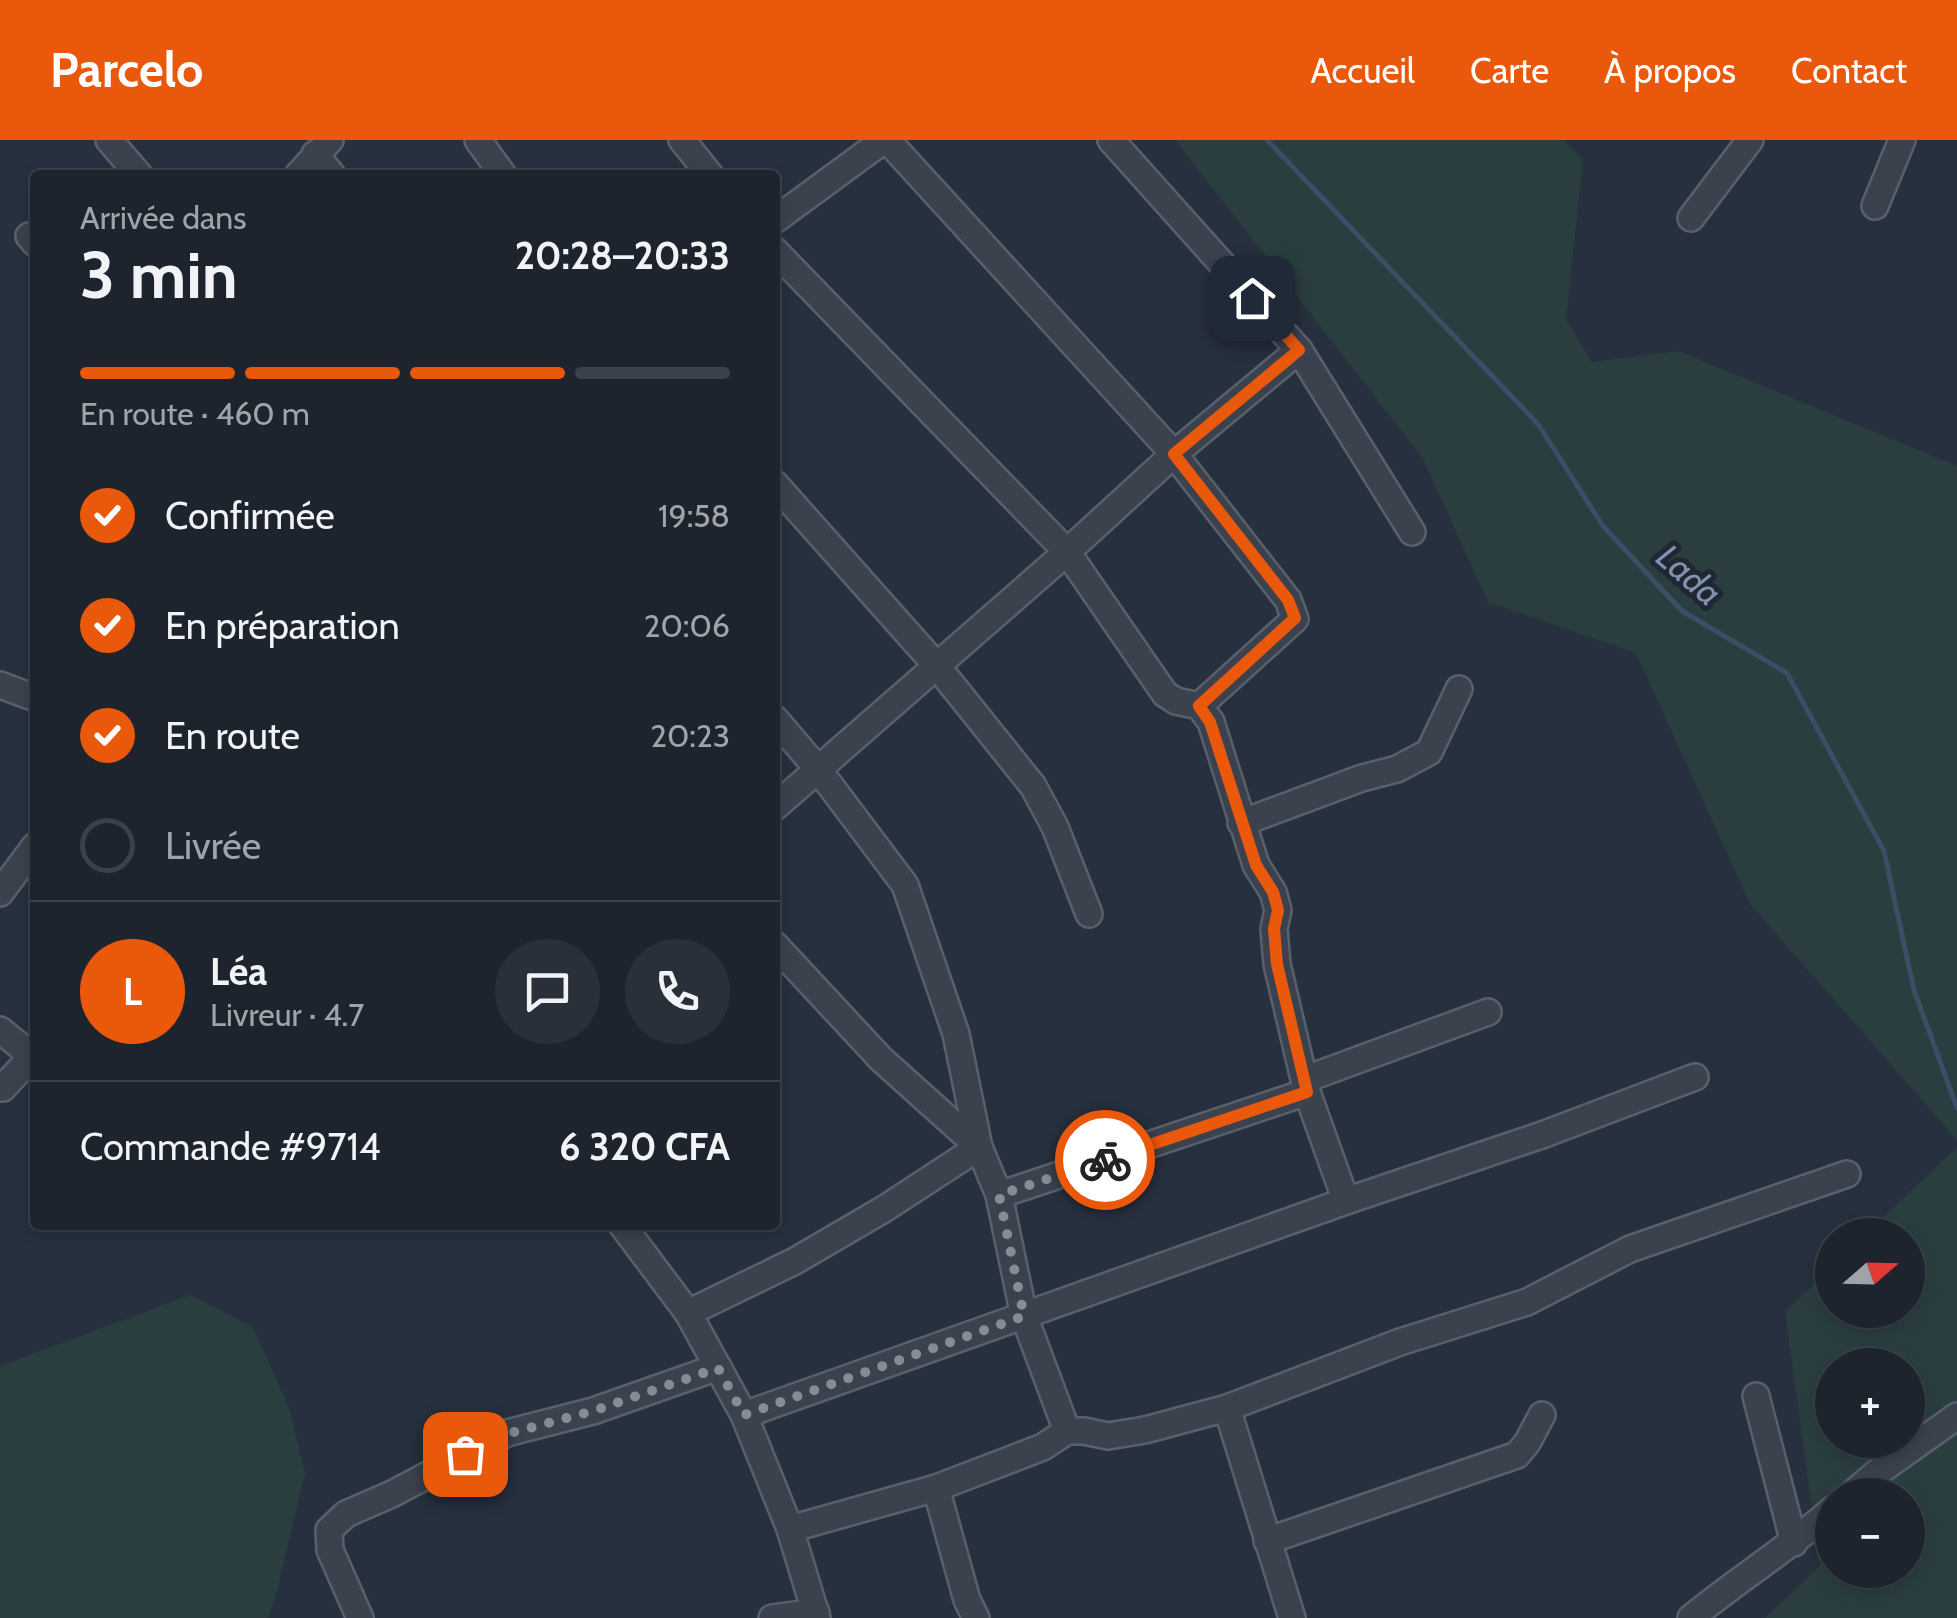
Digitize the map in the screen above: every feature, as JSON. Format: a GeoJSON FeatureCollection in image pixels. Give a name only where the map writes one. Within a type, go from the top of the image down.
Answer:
{"type":"FeatureCollection","features":[{"type":"Feature","properties":{"kind":"street"},"geometry":{"type":"LineString","coordinates":[[109,140],[135,170]]}},
{"type":"Feature","properties":{"kind":"street"},"geometry":{"type":"LineString","coordinates":[[478,140],[499,170]]}},
{"type":"Feature","properties":{"kind":"street"},"geometry":{"type":"LineString","coordinates":[[682,140],[706,170]]}},
{"type":"Feature","properties":{"kind":"street"},"geometry":{"type":"LineString","coordinates":[[780,216],[886,140],[1174,454],[1288,600],[1295,618],[1199,706]]}},
{"type":"Feature","properties":{"kind":"street"},"geometry":{"type":"LineString","coordinates":[[1111,140],[1299,350],[1412,532]]}},
{"type":"Feature","properties":{"kind":"street"},"geometry":{"type":"LineString","coordinates":[[1691,218],[1750,140]]}},
{"type":"Feature","properties":{"kind":"street"},"geometry":{"type":"LineString","coordinates":[[1875,206],[1902,140]]}},
{"type":"Feature","properties":{"kind":"street"},"geometry":{"type":"LineString","coordinates":[[302,170],[322,147]]}},
{"type":"Feature","properties":{"kind":"street"},"geometry":{"type":"LineString","coordinates":[[780,256],[1067,552],[1165,694],[1199,706],[1210,722],[1256,865],[1273,892],[1278,910],[1274,929],[1277,964],[1306,1086],[1346,1200]]}},
{"type":"Feature","properties":{"kind":"street"},"geometry":{"type":"LineString","coordinates":[[780,801],[1174,454],[1299,350]]}},
{"type":"Feature","properties":{"kind":"street"},"geometry":{"type":"LineString","coordinates":[[780,490],[936,665],[1033,786],[1055,827],[1089,914]]}},
{"type":"Feature","properties":{"kind":"street"},"geometry":{"type":"LineString","coordinates":[[0,685],[30,696]]}},
{"type":"Feature","properties":{"kind":"street"},"geometry":{"type":"LineString","coordinates":[[1242,823],[1362,778],[1397,769],[1428,752],[1458,689]]}},
{"type":"Feature","properties":{"kind":"street"},"geometry":{"type":"LineString","coordinates":[[780,725],[905,884],[956,1034],[979,1148],[999,1195],[1024,1316],[1068,1431]]}},
{"type":"Feature","properties":{"kind":"street"},"geometry":{"type":"LineString","coordinates":[[0,893],[30,853]]}},
{"type":"Feature","properties":{"kind":"street"},"geometry":{"type":"LineString","coordinates":[[780,950],[881,1058],[979,1148]]}},
{"type":"Feature","properties":{"kind":"street"},"geometry":{"type":"LineString","coordinates":[[999,1195],[1306,1086],[1488,1012]]}},
{"type":"Feature","properties":{"kind":"street"},"geometry":{"type":"LineString","coordinates":[[0,1030],[30,1053]]}},
{"type":"Feature","properties":{"kind":"street"},"geometry":{"type":"LineString","coordinates":[[3,1088],[30,1058]]}},
{"type":"Feature","properties":{"kind":"street"},"geometry":{"type":"LineString","coordinates":[[744,1415],[1346,1200],[1542,1135],[1695,1077]]}},
{"type":"Feature","properties":{"kind":"street"},"geometry":{"type":"LineString","coordinates":[[688,1313],[795,1261],[979,1148]]}},
{"type":"Feature","properties":{"kind":"street"},"geometry":{"type":"LineString","coordinates":[[790,1529],[936,1488],[1044,1447],[1068,1431],[1108,1436],[1227,1408],[1400,1342],[1527,1302],[1630,1248],[1848,1174]]}},
{"type":"Feature","properties":{"kind":"street"},"geometry":{"type":"LineString","coordinates":[[626,1230],[688,1313],[744,1415],[790,1529],[816,1615],[772,1618]]}},
{"type":"Feature","properties":{"kind":"street"},"geometry":{"type":"LineString","coordinates":[[360,1618],[330,1550],[329,1530],[346,1514],[507,1434],[593,1411],[718,1368]]}},
{"type":"Feature","properties":{"kind":"street"},"geometry":{"type":"LineString","coordinates":[[1756,1396],[1794,1543]]}},
{"type":"Feature","properties":{"kind":"street"},"geometry":{"type":"LineString","coordinates":[[1227,1408],[1292,1618]]}},
{"type":"Feature","properties":{"kind":"street"},"geometry":{"type":"LineString","coordinates":[[1267,1542],[1517,1456],[1542,1415]]}},
{"type":"Feature","properties":{"kind":"street"},"geometry":{"type":"LineString","coordinates":[[1870,1478],[1957,1416]]}},
{"type":"Feature","properties":{"kind":"street"},"geometry":{"type":"LineString","coordinates":[[936,1488],[967,1600],[976,1618]]}},
{"type":"Feature","properties":{"kind":"street"},"geometry":{"type":"LineString","coordinates":[[1691,1618],[1719,1610],[1815,1525]]}},
{"type":"Feature","properties":{"kind":"green space"},"geometry":{"type":"Polygon","coordinates":[[[1175,140],[1563,140],[1583,160],[1566,319],[1592,362],[1678,351],[1957,466],[1957,1140],[1750,904],[1636,653],[1488,602],[1422,457],[1175,140]]]}},
{"type":"Feature","properties":{"kind":"green space"},"geometry":{"type":"Polygon","coordinates":[[[1957,1147],[1957,1618],[1765,1618],[1815,1571],[1815,1588],[1925,1588],[1925,1478],[1815,1478],[1815,1530],[1785,1312],[1815,1283],[1815,1328],[1925,1328],[1925,1218],[1883,1218],[1957,1147]]]}},
{"type":"Feature","properties":{"kind":"green space"},"geometry":{"type":"Polygon","coordinates":[[[190,1295],[253,1327],[289,1408],[305,1473],[268,1618],[0,1618],[0,1366],[190,1295]]]}},
{"type":"Feature","properties":{"kind":"waterway","name":"Lada"},"geometry":{"type":"LineString","coordinates":[[1267,140],[1538,424],[1603,526],[1682,611],[1787,673],[1884,851],[1914,990],[1957,1108]]}},
{"type":"Feature","properties":{"kind":"way so far"},"geometry":{"type":"LineString","coordinates":[[465,1454],[507,1434],[593,1411],[718,1368],[744,1415],[1024,1316],[999,1195],[1105,1160]]}},
{"type":"Feature","properties":{"kind":"route"},"geometry":{"type":"LineString","coordinates":[[1105,1160],[1307,1092],[1277,964],[1274,929],[1278,910],[1273,892],[1256,865],[1210,722],[1199,706],[1295,618],[1288,600],[1174,454],[1299,350],[1252,298]]}}]}
